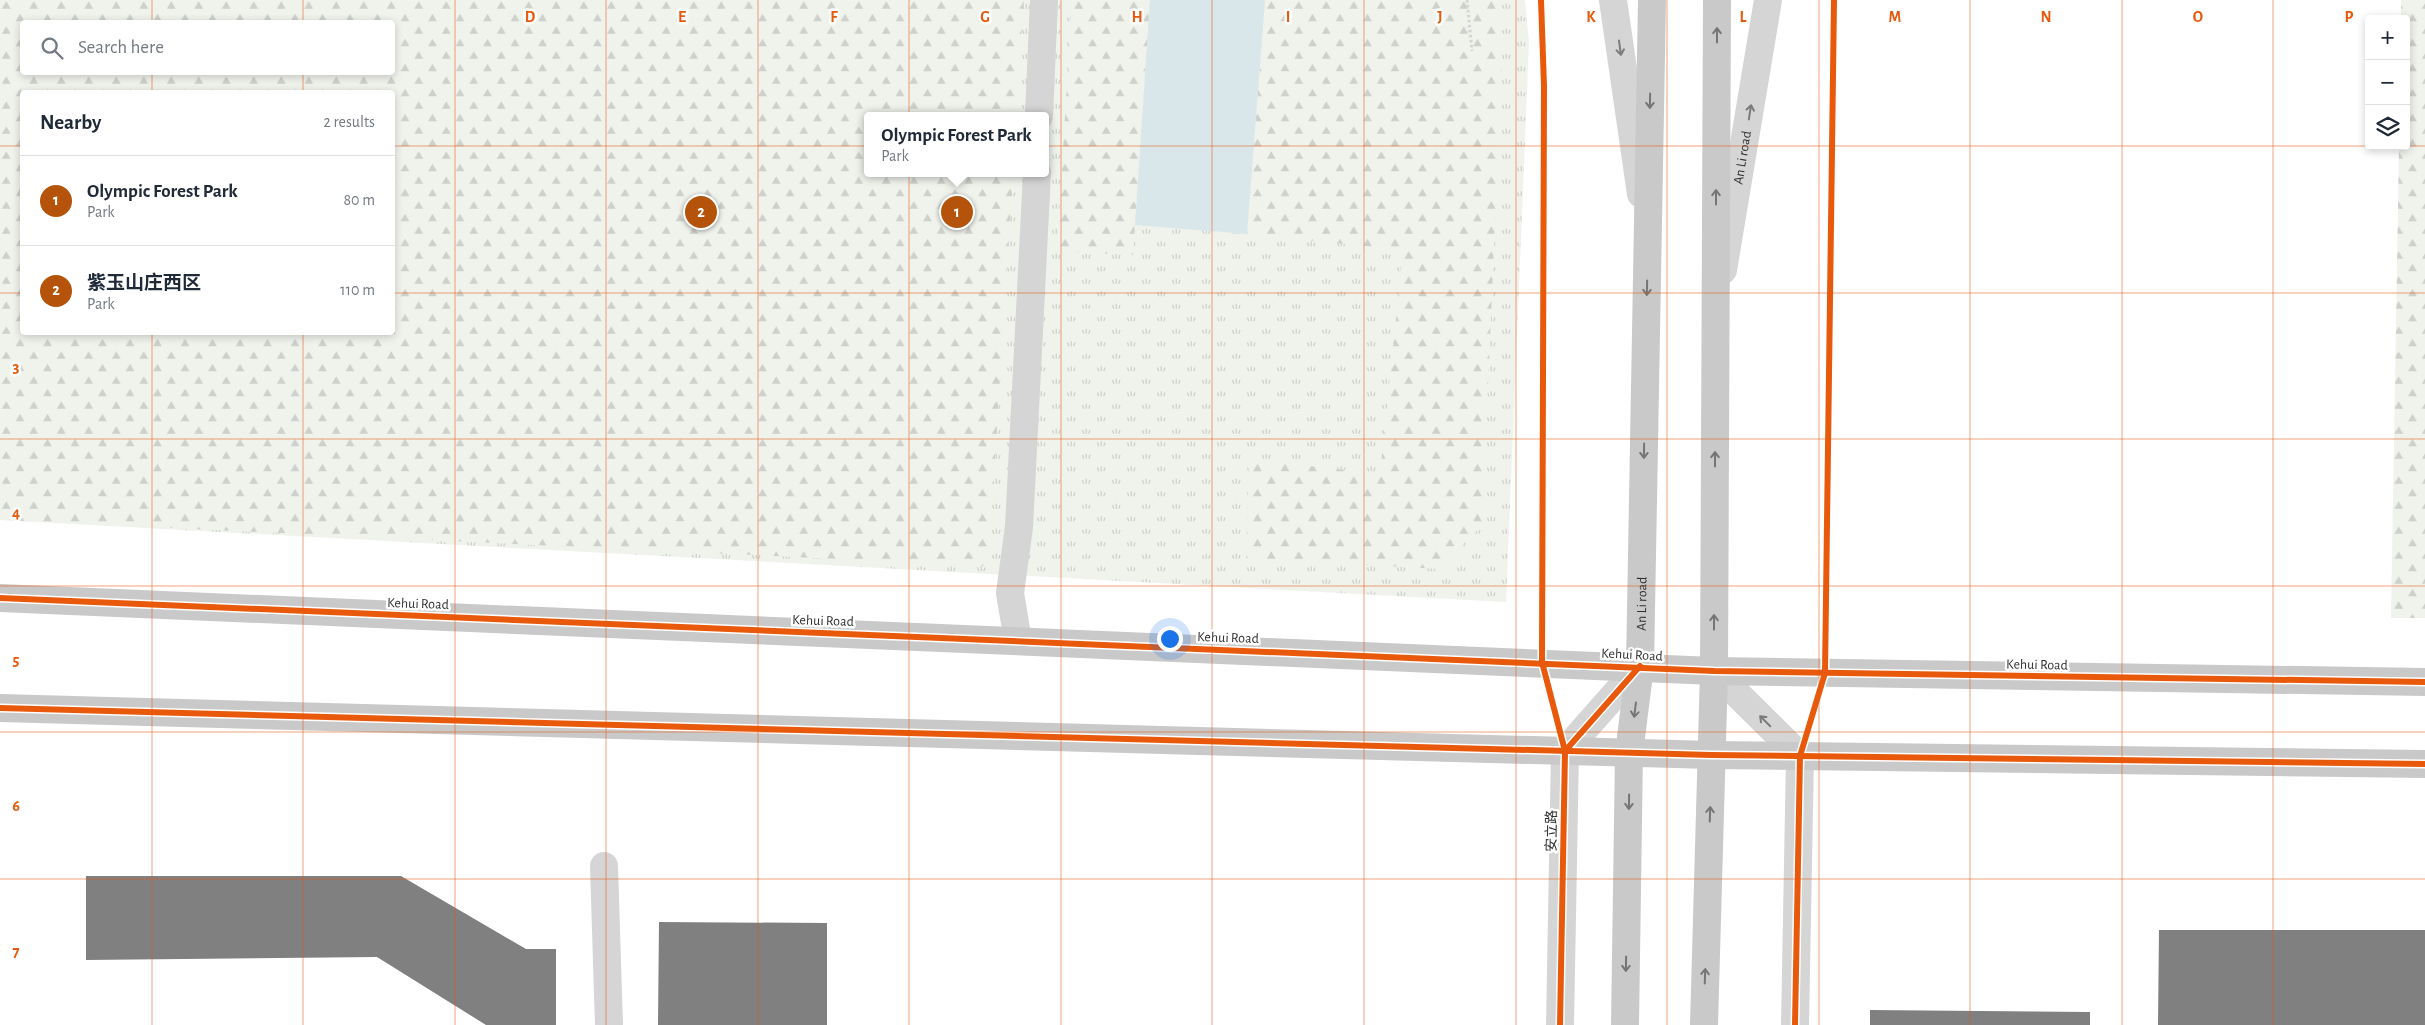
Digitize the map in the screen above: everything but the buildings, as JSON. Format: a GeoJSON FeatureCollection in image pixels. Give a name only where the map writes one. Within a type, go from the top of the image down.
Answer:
{"type":"FeatureCollection","features":[{"type":"Feature","properties":{"kind":"main road","name":"An Li road"},"geometry":{"type":"LineString","coordinates":[[1625,1025],[1629,753],[1640,666],[1652,0]]}},
{"type":"Feature","properties":{"kind":"main road","name":"An Li road"},"geometry":{"type":"LineString","coordinates":[[1704,1025],[1714,671],[1717,0]]}},
{"type":"Feature","properties":{"kind":"main road","name":"Kehui Road"},"geometry":{"type":"LineString","coordinates":[[0,598],[1640,666],[1714,671],[2425,682]]}},
{"type":"Feature","properties":{"kind":"main road"},"geometry":{"type":"LineString","coordinates":[[0,708],[1711,755],[2425,764]]}},
{"type":"Feature","properties":{"kind":"street"},"geometry":{"type":"LineString","coordinates":[[1039,112],[1044,0]]}},
{"type":"Feature","properties":{"kind":"street","name":"An Li road"},"geometry":{"type":"LineString","coordinates":[[1613,0],[1648,240]]}},
{"type":"Feature","properties":{"kind":"street","name":"An Li road"},"geometry":{"type":"LineString","coordinates":[[1716,316],[1768,0]]}},
{"type":"Feature","properties":{"kind":"street"},"geometry":{"type":"LineString","coordinates":[[1018,641],[1010,593],[1018,527],[1037,177]]}},
{"type":"Feature","properties":{"kind":"street"},"geometry":{"type":"LineString","coordinates":[[1565,751],[1640,666]]}},
{"type":"Feature","properties":{"kind":"street"},"geometry":{"type":"LineString","coordinates":[[1714,671],[1800,756],[1795,1025]]}},
{"type":"Feature","properties":{"kind":"street","name":"安立路"},"geometry":{"type":"LineString","coordinates":[[1560,1025],[1565,751]]}},
{"type":"Feature","properties":{"kind":"street"},"geometry":{"type":"LineString","coordinates":[[604,866],[609,1025]]}},
{"type":"Feature","properties":{"kind":"path"},"geometry":{"type":"LineString","coordinates":[[1467,0],[1472,51]]}},
{"type":"Feature","properties":{"kind":"green space"},"geometry":{"type":"Polygon","coordinates":[[[0,0],[1525,0],[1529,43],[1506,602],[0,520],[0,0]]]}},
{"type":"Feature","properties":{"kind":"green space"},"geometry":{"type":"Polygon","coordinates":[[[0,0],[1024,0],[1016,112],[864,112],[864,177],[1013,177],[988,566],[0,520],[0,0]]]}},
{"type":"Feature","properties":{"kind":"green space"},"geometry":{"type":"Polygon","coordinates":[[[1072,0],[1150,0],[1133,255],[1057,251],[1072,0]]]}},
{"type":"Feature","properties":{"kind":"green space"},"geometry":{"type":"Polygon","coordinates":[[[1265,0],[1498,0],[1502,61],[1482,525],[1439,569],[1246,558],[1249,459],[1380,474],[1403,250],[1247,234],[1265,0]]]}},
{"type":"Feature","properties":{"kind":"green space"},"geometry":{"type":"Polygon","coordinates":[[[2401,0],[2425,0],[2425,618],[2391,618],[2399,150],[2410,150],[2410,15],[2401,15],[2401,0]]]}},
{"type":"Feature","properties":{"kind":"shaded area"},"geometry":{"type":"Polygon","coordinates":[[[1150,0],[1265,0],[1247,234],[1135,225],[1150,0]]]}},
{"type":"Feature","properties":{"kind":"cycle path"},"geometry":{"type":"LineString","coordinates":[[1541,0],[1544,86],[1542,662],[1565,751]]}},
{"type":"Feature","properties":{"kind":"cycle path"},"geometry":{"type":"LineString","coordinates":[[1795,1025],[1800,756],[1825,673],[1834,0]]}},
{"type":"Feature","properties":{"kind":"cycle path"},"geometry":{"type":"LineString","coordinates":[[0,598],[1714,671],[2425,682]]}},
{"type":"Feature","properties":{"kind":"cycle path"},"geometry":{"type":"LineString","coordinates":[[1560,1025],[1565,751],[1640,666]]}},
{"type":"Feature","properties":{"kind":"cycle path"},"geometry":{"type":"LineString","coordinates":[[0,708],[1711,755],[2425,764]]}},
{"type":"Feature","properties":{"kind":"place","name":"紫玉山庄西区"},"geometry":{"type":"Point","coordinates":[701,212]}},
{"type":"Feature","properties":{"kind":"place","name":"Olympic Forest Park"},"geometry":{"type":"Point","coordinates":[957,212]}}]}
